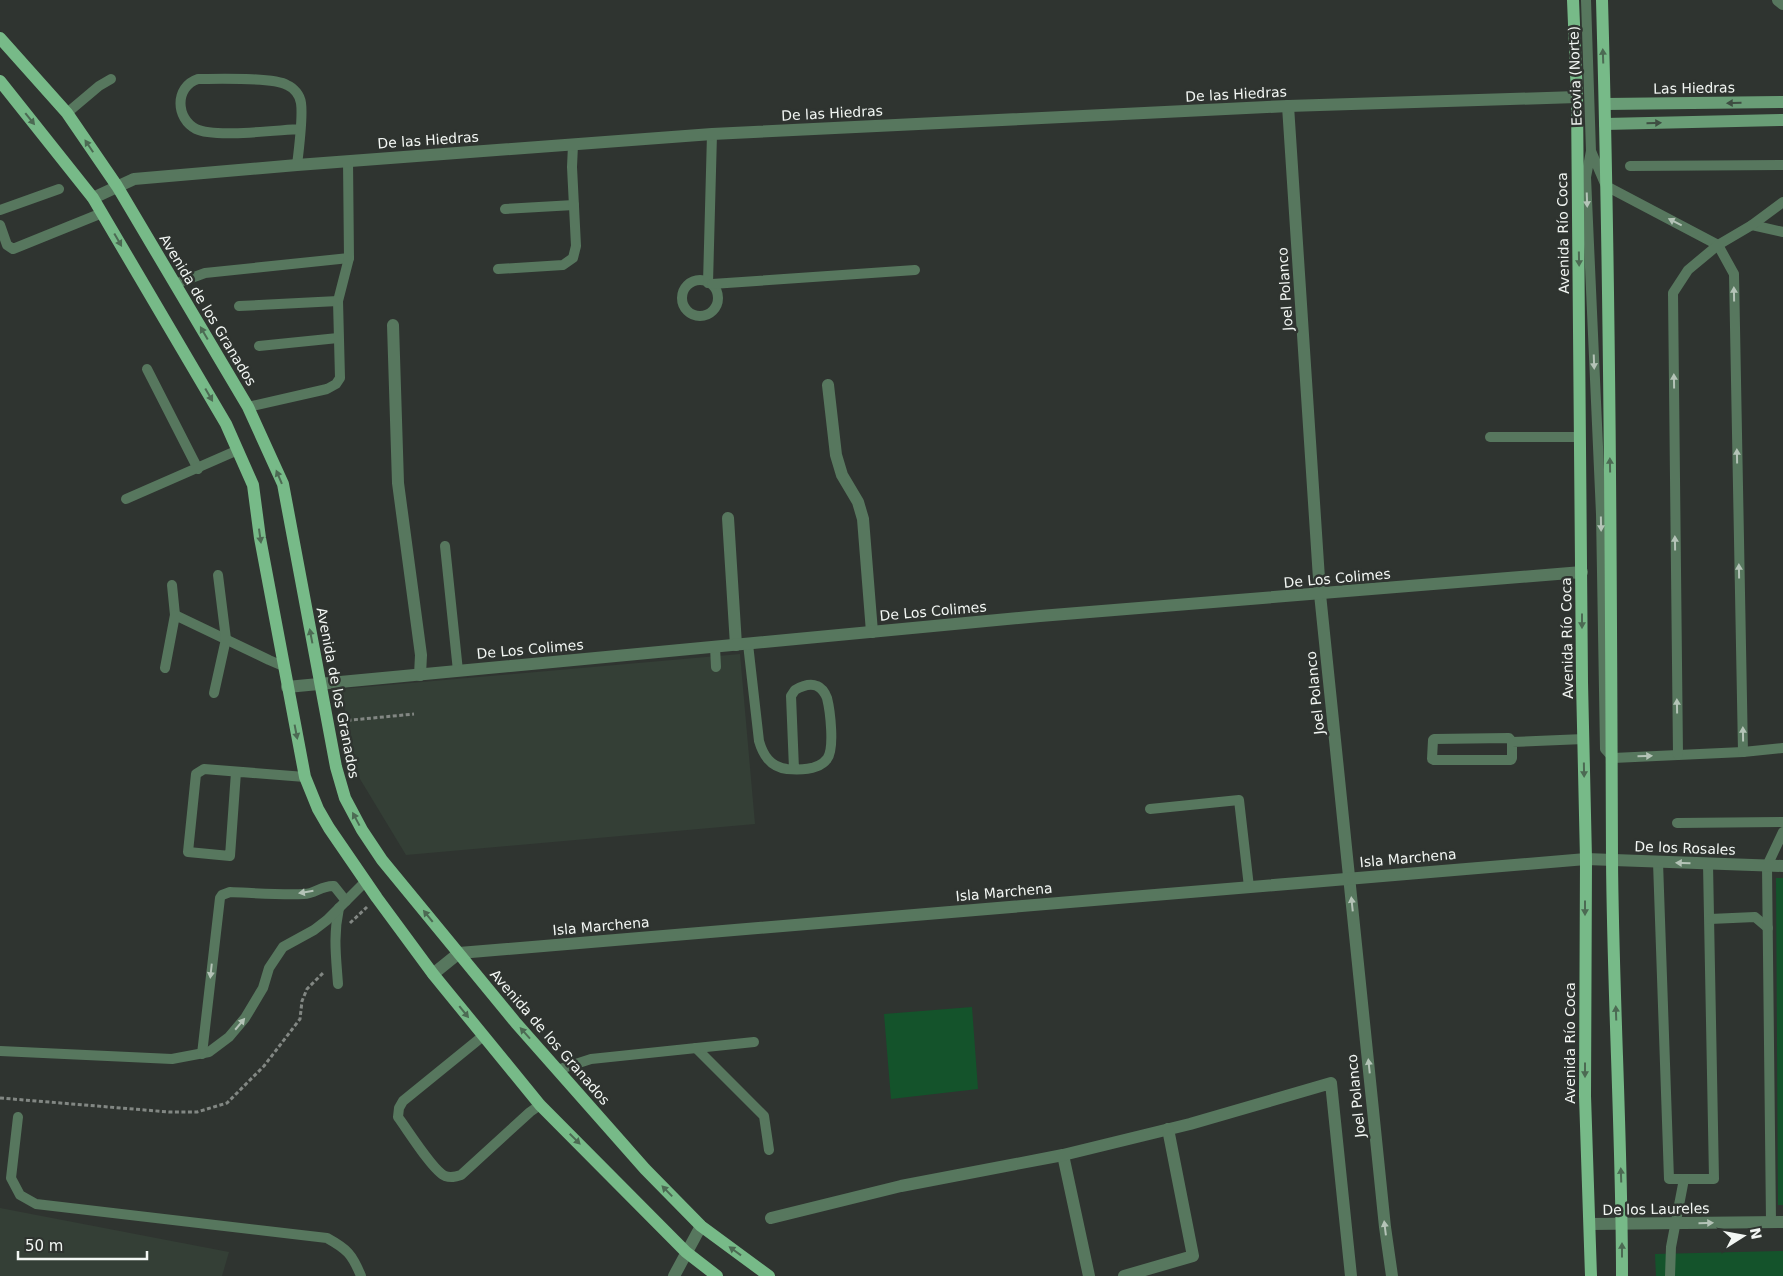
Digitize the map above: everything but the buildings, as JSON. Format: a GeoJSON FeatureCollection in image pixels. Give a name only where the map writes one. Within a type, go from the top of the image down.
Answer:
{"type":"FeatureCollection","features":[{"type":"Feature","properties":{"kind":"main road","name":"Avenida Río Coca"},"geometry":{"type":"LineString","coordinates":[[1573,0],[1577,97],[1586,859],[1585,1096],[1591,1276]]}},
{"type":"Feature","properties":{"kind":"main road"},"geometry":{"type":"LineString","coordinates":[[1602,0],[1613,758],[1612,861],[1622,1276]]}},
{"type":"Feature","properties":{"kind":"main road","name":"Avenida de los Granados"},"geometry":{"type":"LineString","coordinates":[[0,38],[67,113],[116,186],[248,407],[283,484],[336,767],[345,798],[362,830],[382,860],[516,1023],[645,1169],[701,1226],[769,1276]]}},
{"type":"Feature","properties":{"kind":"main road"},"geometry":{"type":"LineString","coordinates":[[0,81],[94,198],[226,424],[238,450],[253,485],[260,538],[305,777],[326,822],[365,882],[433,974],[540,1105],[686,1252],[717,1276]]}},
{"type":"Feature","properties":{"kind":"street"},"geometry":{"type":"LineString","coordinates":[[1778,0],[1783,4]]}},
{"type":"Feature","properties":{"kind":"street","name":"De las Hiedras"},"geometry":{"type":"LineString","coordinates":[[94,198],[116,186],[134,180],[348,161],[712,134],[1288,106],[1577,97]]}},
{"type":"Feature","properties":{"kind":"street","name":"Las Hiedras"},"geometry":{"type":"LineString","coordinates":[[1605,104],[1783,102]]}},
{"type":"Feature","properties":{"kind":"street","name":"Joel Polanco"},"geometry":{"type":"LineString","coordinates":[[1288,106],[1320,594],[1385,1227],[1392,1276]]}},
{"type":"Feature","properties":{"kind":"street"},"geometry":{"type":"LineString","coordinates":[[1605,124],[1783,120]]}},
{"type":"Feature","properties":{"kind":"street"},"geometry":{"type":"LineString","coordinates":[[393,325],[398,483],[421,655],[420,675]]}},
{"type":"Feature","properties":{"kind":"street"},"geometry":{"type":"LineString","coordinates":[[828,385],[836,455],[842,475],[858,502],[864,519],[872,632]]}},
{"type":"Feature","properties":{"kind":"street"},"geometry":{"type":"LineString","coordinates":[[728,518],[742,644]]}},
{"type":"Feature","properties":{"kind":"street","name":"De Los Colimes"},"geometry":{"type":"LineString","coordinates":[[287,687],[1040,616],[1582,572]]}},
{"type":"Feature","properties":{"kind":"street","name":"Isla Marchena"},"geometry":{"type":"LineString","coordinates":[[459,953],[1586,859]]}},
{"type":"Feature","properties":{"kind":"street","name":"De los Rosales"},"geometry":{"type":"LineString","coordinates":[[1586,859],[1783,866]]}},
{"type":"Feature","properties":{"kind":"street"},"geometry":{"type":"LineString","coordinates":[[433,974],[459,953]]}},
{"type":"Feature","properties":{"kind":"street"},"geometry":{"type":"LineString","coordinates":[[771,1218],[901,1186],[1063,1155],[1190,1124],[1331,1083],[1351,1276]]}},
{"type":"Feature","properties":{"kind":"street"},"geometry":{"type":"LineString","coordinates":[[1124,1276],[1193,1256],[1168,1129]]}},
{"type":"Feature","properties":{"kind":"street"},"geometry":{"type":"LineString","coordinates":[[1063,1155],[1089,1276]]}},
{"type":"Feature","properties":{"kind":"street","name":"De los Laureles"},"geometry":{"type":"LineString","coordinates":[[1590,1224],[1777,1222]]}},
{"type":"Feature","properties":{"kind":"street"},"geometry":{"type":"LineString","coordinates":[[674,1276],[701,1226]]}},
{"type":"Feature","properties":{"kind":"lane","name":"Ecovia (Norte)"},"geometry":{"type":"LineString","coordinates":[[1586,0],[1591,151]]}},
{"type":"Feature","properties":{"kind":"lane"},"geometry":{"type":"LineString","coordinates":[[67,113],[99,86],[111,79]]}},
{"type":"Feature","properties":{"kind":"lane"},"geometry":{"type":"LineString","coordinates":[[298,165],[300,129],[301,104],[299,96],[287,84],[271,81],[198,79],[189,82],[183,89],[180,102],[182,113],[194,129],[203,132],[236,133],[300,129]]}},
{"type":"Feature","properties":{"kind":"lane"},"geometry":{"type":"LineString","coordinates":[[712,134],[710,283],[915,270]]}},
{"type":"Feature","properties":{"kind":"lane"},"geometry":{"type":"LineString","coordinates":[[498,269],[563,265],[573,258],[576,246],[572,166],[573,144]]}},
{"type":"Feature","properties":{"kind":"lane"},"geometry":{"type":"LineString","coordinates":[[1591,151],[1606,186],[1718,245],[1734,274],[1743,752]]}},
{"type":"Feature","properties":{"kind":"lane"},"geometry":{"type":"LineString","coordinates":[[1591,151],[1586,177],[1601,514],[1605,749],[1613,758],[1743,752],[1783,748]]}},
{"type":"Feature","properties":{"kind":"lane"},"geometry":{"type":"LineString","coordinates":[[248,407],[327,389],[336,384],[340,378],[338,302],[349,258],[348,161]]}},
{"type":"Feature","properties":{"kind":"lane"},"geometry":{"type":"LineString","coordinates":[[1630,166],[1783,165]]}},
{"type":"Feature","properties":{"kind":"lane"},"geometry":{"type":"LineString","coordinates":[[0,210],[59,189]]}},
{"type":"Feature","properties":{"kind":"lane"},"geometry":{"type":"LineString","coordinates":[[1678,755],[1673,293],[1688,270],[1718,245],[1783,202]]}},
{"type":"Feature","properties":{"kind":"lane"},"geometry":{"type":"LineString","coordinates":[[505,209],[574,204]]}},
{"type":"Feature","properties":{"kind":"lane"},"geometry":{"type":"LineString","coordinates":[[0,225],[7,245],[13,249],[102,213]]}},
{"type":"Feature","properties":{"kind":"lane"},"geometry":{"type":"LineString","coordinates":[[1752,224],[1783,232]]}},
{"type":"Feature","properties":{"kind":"lane"},"geometry":{"type":"LineString","coordinates":[[176,284],[205,273],[349,258]]}},
{"type":"Feature","properties":{"kind":"lane"},"geometry":{"type":"LineString","coordinates":[[239,306],[338,302]]}},
{"type":"Feature","properties":{"kind":"lane"},"geometry":{"type":"LineString","coordinates":[[259,346],[338,338]]}},
{"type":"Feature","properties":{"kind":"lane"},"geometry":{"type":"LineString","coordinates":[[148,369],[198,468]]}},
{"type":"Feature","properties":{"kind":"lane"},"geometry":{"type":"LineString","coordinates":[[1490,437],[1580,437]]}},
{"type":"Feature","properties":{"kind":"lane"},"geometry":{"type":"LineString","coordinates":[[126,499],[238,450]]}},
{"type":"Feature","properties":{"kind":"lane"},"geometry":{"type":"LineString","coordinates":[[445,546],[458,671]]}},
{"type":"Feature","properties":{"kind":"lane"},"geometry":{"type":"LineString","coordinates":[[214,693],[226,639],[218,575]]}},
{"type":"Feature","properties":{"kind":"lane"},"geometry":{"type":"LineString","coordinates":[[165,668],[175,615],[172,585]]}},
{"type":"Feature","properties":{"kind":"lane"},"geometry":{"type":"LineString","coordinates":[[175,615],[283,666]]}},
{"type":"Feature","properties":{"kind":"lane"},"geometry":{"type":"LineString","coordinates":[[742,644],[759,741],[767,759],[778,767],[794,769],[819,765],[826,760],[831,743],[827,697],[823,690],[817,686],[802,686],[795,690],[791,696],[794,769]]}},
{"type":"Feature","properties":{"kind":"lane"},"geometry":{"type":"LineString","coordinates":[[715,647],[716,667]]}},
{"type":"Feature","properties":{"kind":"lane"},"geometry":{"type":"LineString","coordinates":[[1510,738],[1512,742],[1511,760],[1432,759],[1434,739],[1510,738]]}},
{"type":"Feature","properties":{"kind":"lane"},"geometry":{"type":"LineString","coordinates":[[1512,742],[1584,739]]}},
{"type":"Feature","properties":{"kind":"lane"},"geometry":{"type":"LineString","coordinates":[[236,772],[230,856],[188,852],[196,774],[204,769],[305,777]]}},
{"type":"Feature","properties":{"kind":"lane"},"geometry":{"type":"LineString","coordinates":[[1150,809],[1239,800],[1249,887]]}},
{"type":"Feature","properties":{"kind":"lane"},"geometry":{"type":"LineString","coordinates":[[1676,823],[1783,822]]}},
{"type":"Feature","properties":{"kind":"lane"},"geometry":{"type":"LineString","coordinates":[[1777,1222],[1767,866],[1783,832]]}},
{"type":"Feature","properties":{"kind":"lane"},"geometry":{"type":"LineString","coordinates":[[1658,862],[1669,1179],[1714,1178],[1708,864]]}},
{"type":"Feature","properties":{"kind":"lane"},"geometry":{"type":"LineString","coordinates":[[0,1051],[172,1059],[209,1052],[229,1037],[245,1018],[263,988],[269,968],[284,947],[314,930],[365,882]]}},
{"type":"Feature","properties":{"kind":"lane"},"geometry":{"type":"LineString","coordinates":[[202,1054],[220,898],[222,895],[230,892],[306,894],[323,886],[334,886],[343,904],[336,924],[335,944],[338,984]]}},
{"type":"Feature","properties":{"kind":"lane"},"geometry":{"type":"LineString","coordinates":[[1710,919],[1755,917],[1768,928]]}},
{"type":"Feature","properties":{"kind":"lane"},"geometry":{"type":"LineString","coordinates":[[483,1036],[403,1101],[399,1108],[398,1117],[434,1167],[444,1176],[454,1178],[461,1176],[540,1105]]}},
{"type":"Feature","properties":{"kind":"lane"},"geometry":{"type":"LineString","coordinates":[[557,1070],[591,1059],[754,1042]]}},
{"type":"Feature","properties":{"kind":"lane"},"geometry":{"type":"LineString","coordinates":[[696,1048],[764,1116],[769,1150]]}},
{"type":"Feature","properties":{"kind":"lane"},"geometry":{"type":"LineString","coordinates":[[18,1117],[11,1178],[20,1195],[36,1204],[327,1238],[345,1248],[355,1261],[362,1276]]}},
{"type":"Feature","properties":{"kind":"lane"},"geometry":{"type":"LineString","coordinates":[[1670,1276],[1675,1224],[1684,1179]]}},
{"type":"Feature","properties":{"kind":"path"},"geometry":{"type":"LineString","coordinates":[[328,723],[414,714]]}},
{"type":"Feature","properties":{"kind":"path"},"geometry":{"type":"LineString","coordinates":[[0,1098],[179,1112],[197,1112],[227,1103],[264,1066],[300,1019],[302,1001],[307,989],[322,975]]}},
{"type":"Feature","properties":{"kind":"shaded area"},"geometry":{"type":"Polygon","coordinates":[[[740,654],[755,824],[406,855],[360,779],[350,746],[342,689],[740,654]]]}},
{"type":"Feature","properties":{"kind":"shaded area"},"geometry":{"type":"Polygon","coordinates":[[[0,1208],[229,1252],[222,1276],[0,1276],[0,1208]]]}},
{"type":"Feature","properties":{"kind":"green space"},"geometry":{"type":"Polygon","coordinates":[[[1776,878],[1783,878],[1783,1205],[1778,1205],[1776,878]]]}},
{"type":"Feature","properties":{"kind":"green space"},"geometry":{"type":"Polygon","coordinates":[[[972,1007],[978,1089],[891,1099],[884,1014],[972,1007]]]}},
{"type":"Feature","properties":{"kind":"green space"},"geometry":{"type":"Polygon","coordinates":[[[1783,1251],[1783,1276],[1656,1276],[1655,1254],[1783,1251]]]}}]}
